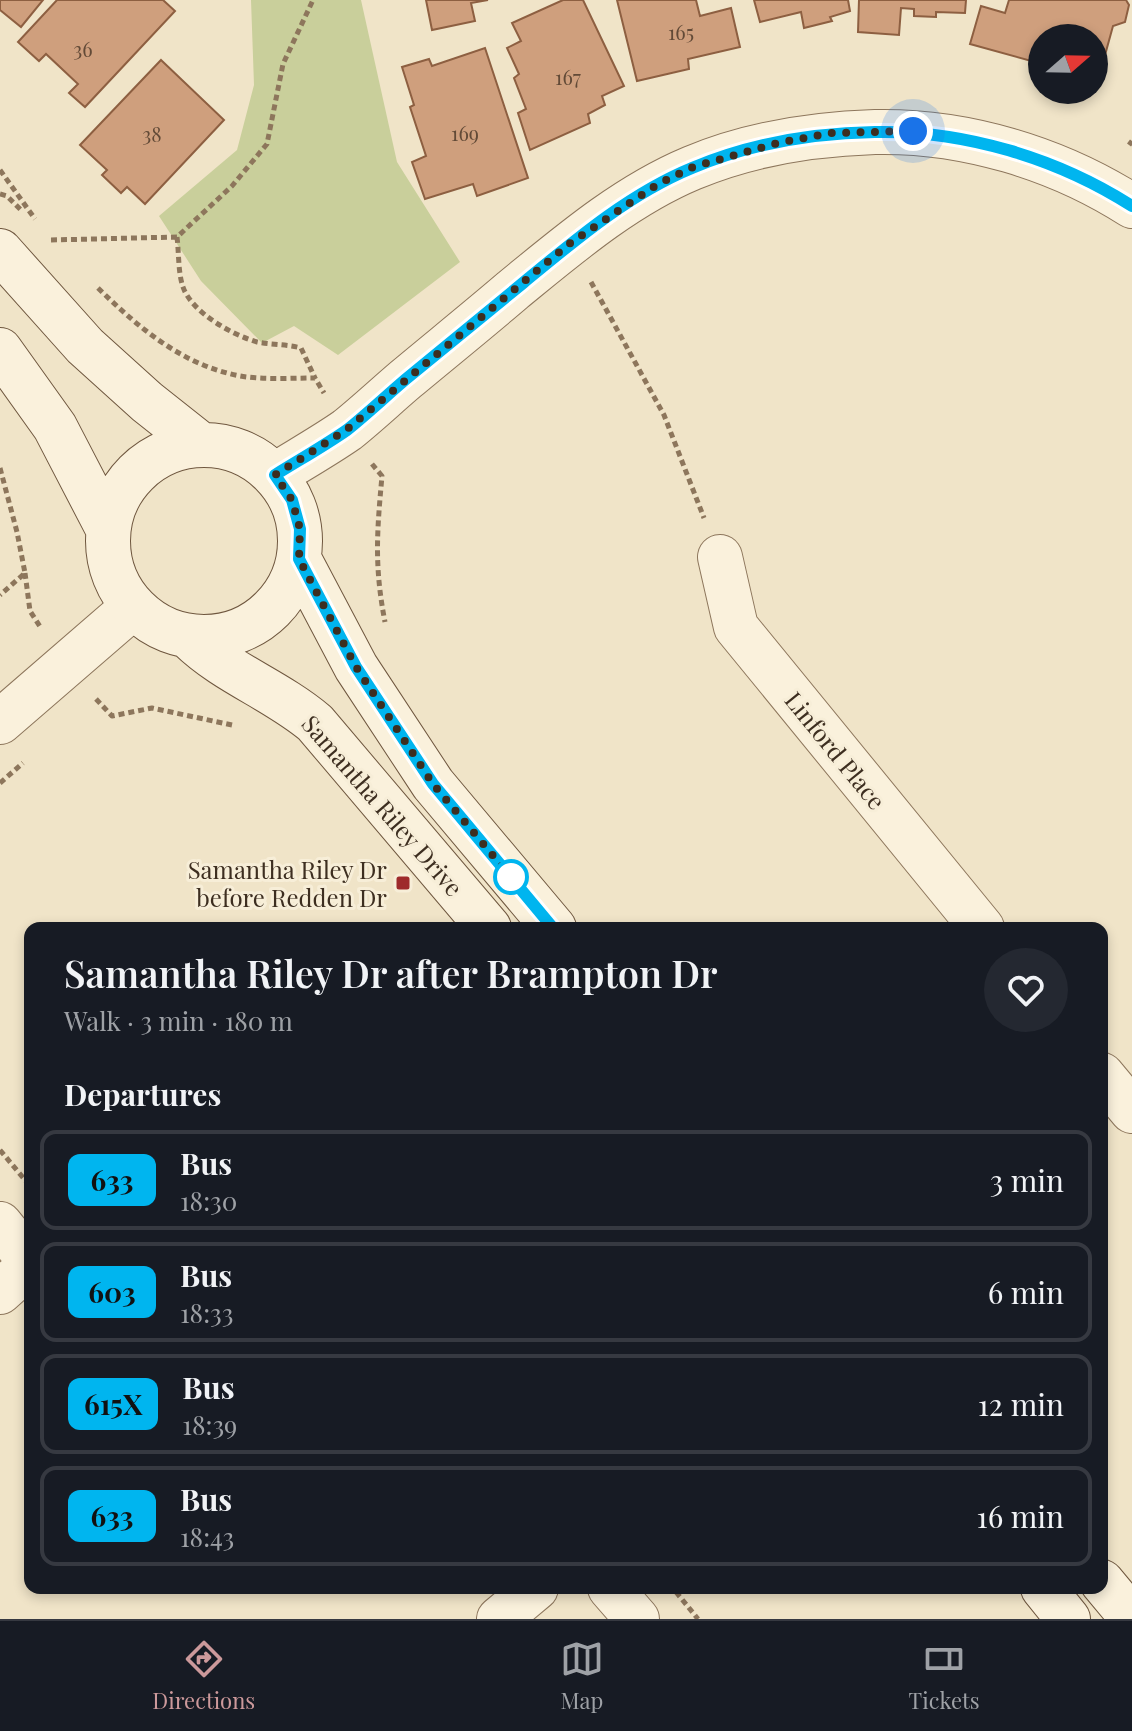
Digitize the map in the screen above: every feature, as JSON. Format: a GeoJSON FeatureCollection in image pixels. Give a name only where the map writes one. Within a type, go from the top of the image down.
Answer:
{"type":"FeatureCollection","features":[{"type":"Feature","properties":{"kind":"main road"},"geometry":{"type":"LineString","coordinates":[[275,475],[346,430],[569,244],[658,184],[693,167],[778,143],[831,133],[913,131],[996,147],[1063,170],[1105,189],[1132,206]]}},
{"type":"Feature","properties":{"kind":"main road"},"geometry":{"type":"LineString","coordinates":[[0,251],[85,346],[147,402],[200,444]]}},
{"type":"Feature","properties":{"kind":"main road"},"geometry":{"type":"LineString","coordinates":[[0,350],[55,427],[108,529]]}},
{"type":"Feature","properties":{"kind":"main road"},"geometry":{"type":"LineString","coordinates":[[200,444],[227,447],[253,458],[275,475],[292,500],[300,529],[299,559],[290,587],[272,611],[247,628],[220,637],[190,638],[159,627],[133,607],[117,584],[109,557],[108,529],[116,503],[129,480],[149,462],[173,450],[200,444]]}},
{"type":"Feature","properties":{"kind":"main road","name":"Linford Place"},"geometry":{"type":"LineString","coordinates":[[720,557],[736,627],[977,922]]}},
{"type":"Feature","properties":{"kind":"main road","name":"Samantha Riley Drive"},"geometry":{"type":"LineString","coordinates":[[299,559],[356,667],[433,784],[549,922]]}},
{"type":"Feature","properties":{"kind":"main road"},"geometry":{"type":"LineString","coordinates":[[0,722],[133,607]]}},
{"type":"Feature","properties":{"kind":"main road","name":"Samantha Riley Drive"},"geometry":{"type":"LineString","coordinates":[[190,638],[205,653],[300,710],[315,723],[484,922]]}},
{"type":"Feature","properties":{"kind":"main road"},"geometry":{"type":"LineString","coordinates":[[1108,1082],[1132,1111]]}},
{"type":"Feature","properties":{"kind":"main road"},"geometry":{"type":"LineString","coordinates":[[0,1224],[24,1255]]}},
{"type":"Feature","properties":{"kind":"main road"},"geometry":{"type":"LineString","coordinates":[[0,1292],[24,1269]]}},
{"type":"Feature","properties":{"kind":"main road"},"geometry":{"type":"LineString","coordinates":[[1108,1589],[1132,1618]]}},
{"type":"Feature","properties":{"kind":"main road"},"geometry":{"type":"LineString","coordinates":[[499,1619],[529,1594]]}},
{"type":"Feature","properties":{"kind":"main road"},"geometry":{"type":"LineString","coordinates":[[615,1594],[637,1619]]}},
{"type":"Feature","properties":{"kind":"main road"},"geometry":{"type":"LineString","coordinates":[[1048,1594],[1068,1619]]}},
{"type":"Feature","properties":{"kind":"path"},"geometry":{"type":"LineString","coordinates":[[61,251],[50,240],[177,237],[232,186],[267,144],[283,64],[313,0]]}},
{"type":"Feature","properties":{"kind":"path"},"geometry":{"type":"LineString","coordinates":[[0,170],[42,228]]}},
{"type":"Feature","properties":{"kind":"path"},"geometry":{"type":"LineString","coordinates":[[177,237],[184,289],[207,318],[234,335],[262,343],[284,343],[301,348],[346,430],[382,476],[376,547],[377,581],[386,628]]}},
{"type":"Feature","properties":{"kind":"path"},"geometry":{"type":"LineString","coordinates":[[569,244],[664,415],[720,557]]}},
{"type":"Feature","properties":{"kind":"path"},"geometry":{"type":"LineString","coordinates":[[94,284],[127,316],[184,359],[241,376],[315,378]]}},
{"type":"Feature","properties":{"kind":"path"},"geometry":{"type":"LineString","coordinates":[[0,468],[25,573],[0,595]]}},
{"type":"Feature","properties":{"kind":"path"},"geometry":{"type":"LineString","coordinates":[[0,1150],[24,1179]]}},
{"type":"Feature","properties":{"kind":"path"},"geometry":{"type":"LineString","coordinates":[[678,1594],[698,1619]]}},
{"type":"Feature","properties":{"kind":"green space"},"geometry":{"type":"Polygon","coordinates":[[[251,0],[361,0],[397,162],[460,262],[338,355],[294,326],[262,343],[201,281],[159,216],[237,150],[254,85],[251,0]]]}},
{"type":"Feature","properties":{"kind":"building"},"geometry":{"type":"Polygon","coordinates":[[[0,0],[43,0],[21,27],[0,10],[0,0]]]}},
{"type":"Feature","properties":{"kind":"building"},"geometry":{"type":"Polygon","coordinates":[[[57,0],[163,0],[175,11],[85,107],[69,93],[78,84],[46,54],[39,61],[18,42],[57,0]]]}},
{"type":"Feature","properties":{"kind":"building"},"geometry":{"type":"Polygon","coordinates":[[[426,0],[488,0],[471,3],[475,21],[432,30],[426,0]]]}},
{"type":"Feature","properties":{"kind":"building"},"geometry":{"type":"Polygon","coordinates":[[[563,0],[583,0],[624,86],[602,96],[605,105],[588,114],[590,123],[530,150],[518,113],[526,109],[514,78],[519,74],[507,48],[521,41],[512,23],[563,0]]]}},
{"type":"Feature","properties":{"kind":"building"},"geometry":{"type":"Polygon","coordinates":[[[617,0],[696,0],[700,16],[731,8],[740,47],[688,59],[689,69],[637,81],[617,0]]]}},
{"type":"Feature","properties":{"kind":"building"},"geometry":{"type":"Polygon","coordinates":[[[754,0],[848,0],[850,11],[830,17],[832,21],[804,28],[801,12],[760,22],[754,0]]]}},
{"type":"Feature","properties":{"kind":"building"},"geometry":{"type":"Polygon","coordinates":[[[859,0],[966,0],[965,13],[936,12],[936,17],[914,16],[914,9],[901,8],[899,35],[858,32],[859,0]]]}},
{"type":"Feature","properties":{"kind":"building"},"geometry":{"type":"Polygon","coordinates":[[[1009,0],[1126,0],[1129,5],[1125,22],[1113,26],[1108,44],[1108,24],[1028,24],[1028,60],[970,44],[981,6],[1005,13],[1009,0]]]}},
{"type":"Feature","properties":{"kind":"building"},"geometry":{"type":"Polygon","coordinates":[[[485,48],[528,178],[477,196],[473,184],[425,199],[412,162],[426,156],[410,107],[414,105],[402,67],[429,59],[432,66],[485,48]]]}},
{"type":"Feature","properties":{"kind":"building"},"geometry":{"type":"Polygon","coordinates":[[[161,60],[224,120],[145,204],[127,187],[121,193],[102,175],[107,170],[80,145],[161,60]]]}},
{"type":"Feature","properties":{"kind":"bus line","name":"633"},"geometry":{"type":"LineString","coordinates":[[548,922],[433,784],[356,667],[299,559],[300,529],[292,500],[275,475],[346,430],[569,244],[613,213],[658,184],[693,167],[734,154],[831,133],[913,131],[996,147],[1063,170],[1105,189],[1132,206]]}},
{"type":"Feature","properties":{"kind":"place","name":"Samantha Riley Dr before Redden Dr"},"geometry":{"type":"Point","coordinates":[403,883]}},
{"type":"Feature","properties":{"kind":"route"},"geometry":{"type":"LineString","coordinates":[[511,877],[433,784],[356,667],[299,559],[300,529],[292,500],[275,475],[346,430],[569,244],[658,184],[693,167],[778,143],[831,133],[913,131]]}}]}
